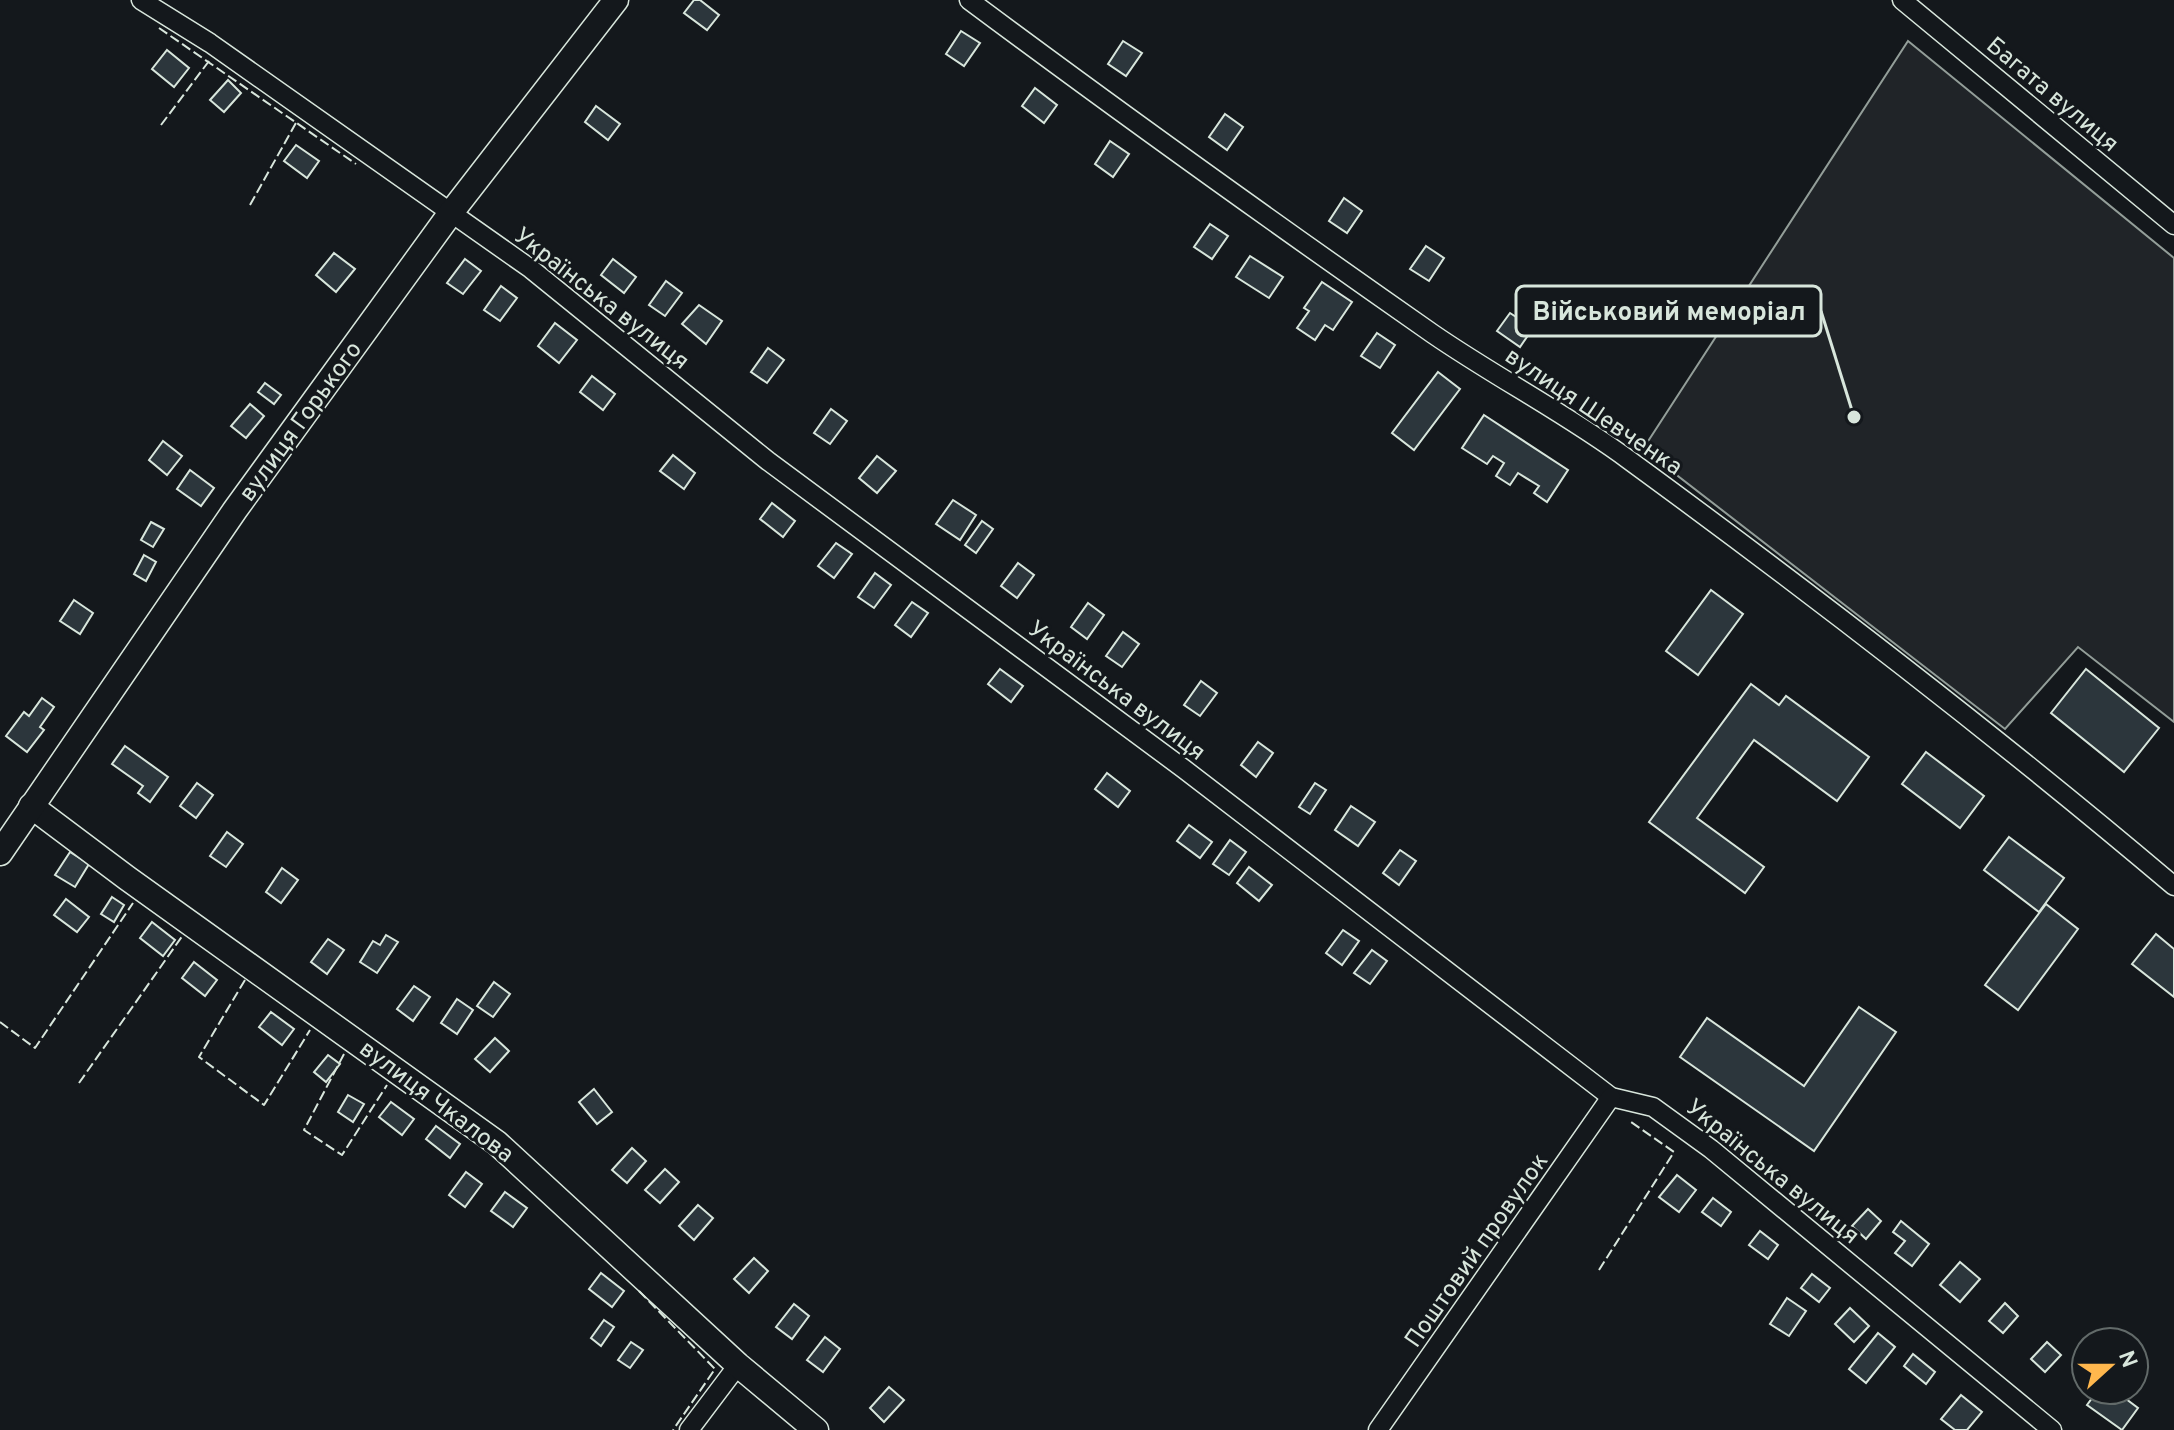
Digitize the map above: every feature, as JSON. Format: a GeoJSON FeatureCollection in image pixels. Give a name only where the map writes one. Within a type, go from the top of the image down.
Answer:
{"type":"FeatureCollection","features":[{"type":"Feature","properties":{"kind":"street","name":"Українська вулиця"},"geometry":{"type":"LineString","coordinates":[[141,0],[210,43],[531,269],[768,461],[1184,769],[1611,1097],[1653,1107],[1711,1149],[2052,1430]]}},
{"type":"Feature","properties":{"kind":"street","name":"вулиця Горького"},"geometry":{"type":"LineString","coordinates":[[0,853],[235,510],[450,214],[616,0]]}},
{"type":"Feature","properties":{"kind":"street","name":"вулиця Шевченка"},"geometry":{"type":"LineString","coordinates":[[969,0],[1139,126],[1437,337],[1627,458],[1820,601],[2081,807],[2174,886]]}},
{"type":"Feature","properties":{"kind":"street","name":"Багата вулиця"},"geometry":{"type":"LineString","coordinates":[[1902,0],[2174,225]]}},
{"type":"Feature","properties":{"kind":"street","name":"вулиця Чкалова"},"geometry":{"type":"LineString","coordinates":[[31,806],[497,1143],[738,1365],[816,1430]]}},
{"type":"Feature","properties":{"kind":"street","name":"Поштовий провулок"},"geometry":{"type":"LineString","coordinates":[[1378,1430],[1611,1097]]}},
{"type":"Feature","properties":{"kind":"street"},"geometry":{"type":"LineString","coordinates":[[689,1430],[738,1365]]}},
{"type":"Feature","properties":{"kind":"shaded area"},"geometry":{"type":"Polygon","coordinates":[[[1908,41],[2174,258],[2174,722],[2078,647],[2005,729],[1643,449],[1908,41]]]}},
{"type":"Feature","properties":{"kind":"building"},"geometry":{"type":"Polygon","coordinates":[[[694,0],[700,0],[719,15],[707,30],[684,13],[694,0]]]}},
{"type":"Feature","properties":{"kind":"building"},"geometry":{"type":"Polygon","coordinates":[[[961,31],[980,43],[964,66],[946,54],[961,31]]]}},
{"type":"Feature","properties":{"kind":"building"},"geometry":{"type":"Polygon","coordinates":[[[1123,41],[1142,53],[1126,76],[1108,64],[1123,41]]]}},
{"type":"Feature","properties":{"kind":"building"},"geometry":{"type":"Polygon","coordinates":[[[167,50],[189,68],[174,87],[152,69],[167,50]]]}},
{"type":"Feature","properties":{"kind":"building"},"geometry":{"type":"Polygon","coordinates":[[[228,80],[241,93],[224,112],[210,100],[228,80]]]}},
{"type":"Feature","properties":{"kind":"building"},"geometry":{"type":"Polygon","coordinates":[[[1035,88],[1057,105],[1044,123],[1022,106],[1035,88]]]}},
{"type":"Feature","properties":{"kind":"building"},"geometry":{"type":"Polygon","coordinates":[[[596,106],[620,124],[608,140],[585,122],[596,106]]]}},
{"type":"Feature","properties":{"kind":"building"},"geometry":{"type":"Polygon","coordinates":[[[1225,114],[1243,127],[1227,150],[1209,137],[1225,114]]]}},
{"type":"Feature","properties":{"kind":"building"},"geometry":{"type":"Polygon","coordinates":[[[1110,141],[1129,154],[1113,177],[1095,164],[1110,141]]]}},
{"type":"Feature","properties":{"kind":"building"},"geometry":{"type":"Polygon","coordinates":[[[296,145],[319,161],[307,178],[284,161],[296,145]]]}},
{"type":"Feature","properties":{"kind":"building"},"geometry":{"type":"Polygon","coordinates":[[[1344,198],[1362,211],[1347,233],[1329,221],[1344,198]]]}},
{"type":"Feature","properties":{"kind":"building"},"geometry":{"type":"Polygon","coordinates":[[[1210,224],[1228,236],[1212,259],[1194,247],[1210,224]]]}},
{"type":"Feature","properties":{"kind":"building"},"geometry":{"type":"Polygon","coordinates":[[[1426,246],[1444,258],[1429,281],[1410,269],[1426,246]]]}},
{"type":"Feature","properties":{"kind":"building"},"geometry":{"type":"Polygon","coordinates":[[[334,253],[355,269],[336,292],[316,275],[334,253]]]}},
{"type":"Feature","properties":{"kind":"building"},"geometry":{"type":"Polygon","coordinates":[[[1250,256],[1283,277],[1269,298],[1236,277],[1250,256]]]}},
{"type":"Feature","properties":{"kind":"building"},"geometry":{"type":"Polygon","coordinates":[[[465,259],[481,271],[463,294],[447,283],[465,259]]]}},
{"type":"Feature","properties":{"kind":"building"},"geometry":{"type":"Polygon","coordinates":[[[613,259],[636,277],[624,293],[601,275],[613,259]]]}},
{"type":"Feature","properties":{"kind":"building"},"geometry":{"type":"Polygon","coordinates":[[[666,281],[682,293],[665,316],[649,305],[666,281]]]}},
{"type":"Feature","properties":{"kind":"building"},"geometry":{"type":"Polygon","coordinates":[[[1322,282],[1352,302],[1333,330],[1325,325],[1315,340],[1297,328],[1309,311],[1304,308],[1322,282]]]}},
{"type":"Feature","properties":{"kind":"building"},"geometry":{"type":"Polygon","coordinates":[[[501,286],[517,298],[500,321],[484,310],[501,286]]]}},
{"type":"Feature","properties":{"kind":"building"},"geometry":{"type":"Polygon","coordinates":[[[699,305],[722,321],[706,344],[682,324],[699,305]]]}},
{"type":"Feature","properties":{"kind":"building"},"geometry":{"type":"Polygon","coordinates":[[[1510,313],[1533,328],[1520,347],[1497,331],[1510,313]]]}},
{"type":"Feature","properties":{"kind":"building"},"geometry":{"type":"Polygon","coordinates":[[[555,323],[577,340],[559,363],[538,346],[555,323]]]}},
{"type":"Feature","properties":{"kind":"building"},"geometry":{"type":"Polygon","coordinates":[[[1377,333],[1395,345],[1380,368],[1361,356],[1377,333]]]}},
{"type":"Feature","properties":{"kind":"building"},"geometry":{"type":"Polygon","coordinates":[[[768,348],[784,360],[767,383],[751,372],[768,348]]]}},
{"type":"Feature","properties":{"kind":"building"},"geometry":{"type":"Polygon","coordinates":[[[1438,372],[1460,389],[1414,450],[1392,433],[1438,372]]]}},
{"type":"Feature","properties":{"kind":"building"},"geometry":{"type":"Polygon","coordinates":[[[592,376],[615,394],[603,410],[580,392],[592,376]]]}},
{"type":"Feature","properties":{"kind":"building"},"geometry":{"type":"Polygon","coordinates":[[[265,383],[281,395],[274,404],[258,392],[265,383]]]}},
{"type":"Feature","properties":{"kind":"building"},"geometry":{"type":"Polygon","coordinates":[[[250,404],[264,416],[246,438],[231,426],[250,404]]]}},
{"type":"Feature","properties":{"kind":"building"},"geometry":{"type":"Polygon","coordinates":[[[831,409],[847,421],[830,444],[814,433],[831,409]]]}},
{"type":"Feature","properties":{"kind":"building"},"geometry":{"type":"Polygon","coordinates":[[[1484,415],[1568,470],[1547,502],[1534,493],[1539,486],[1518,473],[1510,485],[1496,476],[1504,463],[1493,456],[1487,464],[1462,448],[1484,415]]]}},
{"type":"Feature","properties":{"kind":"building"},"geometry":{"type":"Polygon","coordinates":[[[163,441],[182,456],[167,475],[149,460],[163,441]]]}},
{"type":"Feature","properties":{"kind":"building"},"geometry":{"type":"Polygon","coordinates":[[[673,455],[695,473],[684,489],[660,471],[673,455]]]}},
{"type":"Feature","properties":{"kind":"building"},"geometry":{"type":"Polygon","coordinates":[[[877,456],[896,471],[877,493],[859,478],[877,456]]]}},
{"type":"Feature","properties":{"kind":"building"},"geometry":{"type":"Polygon","coordinates":[[[190,470],[214,488],[201,506],[177,489],[190,470]]]}},
{"type":"Feature","properties":{"kind":"building"},"geometry":{"type":"Polygon","coordinates":[[[953,500],[976,515],[960,540],[936,524],[953,500]]]}},
{"type":"Feature","properties":{"kind":"building"},"geometry":{"type":"Polygon","coordinates":[[[772,503],[795,521],[783,537],[760,519],[772,503]]]}},
{"type":"Feature","properties":{"kind":"building"},"geometry":{"type":"Polygon","coordinates":[[[982,521],[993,529],[976,553],[965,545],[982,521]]]}},
{"type":"Feature","properties":{"kind":"building"},"geometry":{"type":"Polygon","coordinates":[[[151,522],[164,529],[153,547],[141,540],[151,522]]]}},
{"type":"Feature","properties":{"kind":"building"},"geometry":{"type":"Polygon","coordinates":[[[836,543],[852,554],[834,578],[818,566],[836,543]]]}},
{"type":"Feature","properties":{"kind":"building"},"geometry":{"type":"Polygon","coordinates":[[[144,555],[156,562],[146,581],[134,574],[144,555]]]}},
{"type":"Feature","properties":{"kind":"building"},"geometry":{"type":"Polygon","coordinates":[[[1018,563],[1034,575],[1017,598],[1001,586],[1018,563]]]}},
{"type":"Feature","properties":{"kind":"building"},"geometry":{"type":"Polygon","coordinates":[[[875,573],[891,585],[874,608],[858,597],[875,573]]]}},
{"type":"Feature","properties":{"kind":"building"},"geometry":{"type":"Polygon","coordinates":[[[1711,590],[1743,614],[1698,675],[1666,651],[1711,590]]]}},
{"type":"Feature","properties":{"kind":"building"},"geometry":{"type":"Polygon","coordinates":[[[74,600],[93,613],[80,634],[60,621],[74,600]]]}},
{"type":"Feature","properties":{"kind":"building"},"geometry":{"type":"Polygon","coordinates":[[[912,602],[928,613],[911,637],[895,625],[912,602]]]}},
{"type":"Feature","properties":{"kind":"building"},"geometry":{"type":"Polygon","coordinates":[[[1088,603],[1104,615],[1087,639],[1071,627],[1088,603]]]}},
{"type":"Feature","properties":{"kind":"building"},"geometry":{"type":"Polygon","coordinates":[[[1123,632],[1139,644],[1122,667],[1106,656],[1123,632]]]}},
{"type":"Feature","properties":{"kind":"building"},"geometry":{"type":"Polygon","coordinates":[[[1000,669],[1023,686],[1011,702],[988,684],[1000,669]]]}},
{"type":"Feature","properties":{"kind":"building"},"geometry":{"type":"Polygon","coordinates":[[[2086,669],[2159,728],[2124,772],[2051,713],[2086,669]]]}},
{"type":"Feature","properties":{"kind":"building"},"geometry":{"type":"Polygon","coordinates":[[[1201,681],[1217,693],[1200,716],[1184,705],[1201,681]]]}},
{"type":"Feature","properties":{"kind":"building"},"geometry":{"type":"Polygon","coordinates":[[[1751,684],[1779,705],[1786,696],[1869,757],[1837,801],[1754,740],[1697,818],[1764,867],[1745,893],[1649,822],[1751,684]]]}},
{"type":"Feature","properties":{"kind":"building"},"geometry":{"type":"Polygon","coordinates":[[[42,698],[54,707],[40,727],[44,730],[27,752],[6,736],[24,712],[29,716],[42,698]]]}},
{"type":"Feature","properties":{"kind":"building"},"geometry":{"type":"Polygon","coordinates":[[[1258,742],[1273,753],[1256,777],[1241,765],[1258,742]]]}},
{"type":"Feature","properties":{"kind":"building"},"geometry":{"type":"Polygon","coordinates":[[[125,746],[168,777],[150,802],[138,793],[143,786],[112,764],[125,746]]]}},
{"type":"Feature","properties":{"kind":"building"},"geometry":{"type":"Polygon","coordinates":[[[1926,752],[1984,796],[1960,828],[1902,784],[1926,752]]]}},
{"type":"Feature","properties":{"kind":"building"},"geometry":{"type":"Polygon","coordinates":[[[1107,773],[1130,791],[1118,807],[1095,789],[1107,773]]]}},
{"type":"Feature","properties":{"kind":"building"},"geometry":{"type":"Polygon","coordinates":[[[197,783],[213,795],[196,818],[180,806],[197,783]]]}},
{"type":"Feature","properties":{"kind":"building"},"geometry":{"type":"Polygon","coordinates":[[[1315,783],[1326,790],[1310,814],[1299,807],[1315,783]]]}},
{"type":"Feature","properties":{"kind":"building"},"geometry":{"type":"Polygon","coordinates":[[[1351,806],[1375,822],[1358,846],[1335,830],[1351,806]]]}},
{"type":"Feature","properties":{"kind":"building"},"geometry":{"type":"Polygon","coordinates":[[[1189,825],[1212,842],[1200,858],[1177,841],[1189,825]]]}},
{"type":"Feature","properties":{"kind":"building"},"geometry":{"type":"Polygon","coordinates":[[[227,832],[243,844],[226,867],[210,856],[227,832]]]}},
{"type":"Feature","properties":{"kind":"building"},"geometry":{"type":"Polygon","coordinates":[[[2009,837],[2064,878],[2039,912],[1984,870],[2009,837]]]}},
{"type":"Feature","properties":{"kind":"building"},"geometry":{"type":"Polygon","coordinates":[[[1230,840],[1246,852],[1229,875],[1213,864],[1230,840]]]}},
{"type":"Feature","properties":{"kind":"building"},"geometry":{"type":"Polygon","coordinates":[[[1400,850],[1416,861],[1399,885],[1383,873],[1400,850]]]}},
{"type":"Feature","properties":{"kind":"building"},"geometry":{"type":"Polygon","coordinates":[[[70,852],[89,864],[75,887],[55,875],[70,852]]]}},
{"type":"Feature","properties":{"kind":"building"},"geometry":{"type":"Polygon","coordinates":[[[1249,867],[1272,885],[1259,901],[1237,883],[1249,867]]]}},
{"type":"Feature","properties":{"kind":"building"},"geometry":{"type":"Polygon","coordinates":[[[282,868],[298,880],[281,903],[266,892],[282,868]]]}},
{"type":"Feature","properties":{"kind":"building"},"geometry":{"type":"Polygon","coordinates":[[[112,897],[124,905],[114,922],[101,914],[112,897]]]}},
{"type":"Feature","properties":{"kind":"building"},"geometry":{"type":"Polygon","coordinates":[[[66,899],[89,917],[77,932],[54,915],[66,899]]]}},
{"type":"Feature","properties":{"kind":"building"},"geometry":{"type":"Polygon","coordinates":[[[2046,904],[2078,929],[2018,1010],[1985,985],[2046,904]]]}},
{"type":"Feature","properties":{"kind":"building"},"geometry":{"type":"Polygon","coordinates":[[[152,922],[175,940],[163,956],[140,938],[152,922]]]}},
{"type":"Feature","properties":{"kind":"building"},"geometry":{"type":"Polygon","coordinates":[[[1343,930],[1359,941],[1342,965],[1326,953],[1343,930]]]}},
{"type":"Feature","properties":{"kind":"building"},"geometry":{"type":"Polygon","coordinates":[[[2156,934],[2174,949],[2174,997],[2132,964],[2156,934]]]}},
{"type":"Feature","properties":{"kind":"building"},"geometry":{"type":"Polygon","coordinates":[[[386,935],[398,942],[377,973],[360,962],[373,941],[380,945],[386,935]]]}},
{"type":"Feature","properties":{"kind":"building"},"geometry":{"type":"Polygon","coordinates":[[[328,939],[344,950],[327,974],[311,962],[328,939]]]}},
{"type":"Feature","properties":{"kind":"building"},"geometry":{"type":"Polygon","coordinates":[[[1372,950],[1387,961],[1370,984],[1354,973],[1372,950]]]}},
{"type":"Feature","properties":{"kind":"building"},"geometry":{"type":"Polygon","coordinates":[[[194,962],[217,980],[205,996],[182,978],[194,962]]]}},
{"type":"Feature","properties":{"kind":"building"},"geometry":{"type":"Polygon","coordinates":[[[494,982],[510,994],[493,1017],[477,1006],[494,982]]]}},
{"type":"Feature","properties":{"kind":"building"},"geometry":{"type":"Polygon","coordinates":[[[414,986],[430,997],[413,1021],[397,1009],[414,986]]]}},
{"type":"Feature","properties":{"kind":"building"},"geometry":{"type":"Polygon","coordinates":[[[457,999],[473,1010],[457,1034],[441,1023],[457,999]]]}},
{"type":"Feature","properties":{"kind":"building"},"geometry":{"type":"Polygon","coordinates":[[[1859,1007],[1896,1032],[1814,1151],[1680,1057],[1707,1018],[1804,1086],[1859,1007]]]}},
{"type":"Feature","properties":{"kind":"building"},"geometry":{"type":"Polygon","coordinates":[[[271,1012],[294,1029],[282,1045],[259,1027],[271,1012]]]}},
{"type":"Feature","properties":{"kind":"building"},"geometry":{"type":"Polygon","coordinates":[[[495,1038],[509,1051],[490,1072],[475,1059],[495,1038]]]}},
{"type":"Feature","properties":{"kind":"building"},"geometry":{"type":"Polygon","coordinates":[[[328,1055],[340,1064],[326,1082],[314,1072],[328,1055]]]}},
{"type":"Feature","properties":{"kind":"building"},"geometry":{"type":"Polygon","coordinates":[[[594,1089],[612,1112],[597,1124],[579,1102],[594,1089]]]}},
{"type":"Feature","properties":{"kind":"building"},"geometry":{"type":"Polygon","coordinates":[[[348,1095],[364,1104],[353,1122],[338,1112],[348,1095]]]}},
{"type":"Feature","properties":{"kind":"building"},"geometry":{"type":"Polygon","coordinates":[[[391,1102],[414,1119],[402,1135],[379,1117],[391,1102]]]}},
{"type":"Feature","properties":{"kind":"building"},"geometry":{"type":"Polygon","coordinates":[[[436,1126],[460,1144],[450,1158],[426,1139],[436,1126]]]}},
{"type":"Feature","properties":{"kind":"building"},"geometry":{"type":"Polygon","coordinates":[[[632,1148],[646,1161],[627,1183],[612,1170],[632,1148]]]}},
{"type":"Feature","properties":{"kind":"building"},"geometry":{"type":"Polygon","coordinates":[[[665,1169],[679,1182],[660,1203],[645,1190],[665,1169]]]}},
{"type":"Feature","properties":{"kind":"building"},"geometry":{"type":"Polygon","coordinates":[[[466,1172],[482,1184],[465,1207],[449,1195],[466,1172]]]}},
{"type":"Feature","properties":{"kind":"building"},"geometry":{"type":"Polygon","coordinates":[[[1677,1175],[1696,1190],[1679,1212],[1659,1197],[1677,1175]]]}},
{"type":"Feature","properties":{"kind":"building"},"geometry":{"type":"Polygon","coordinates":[[[505,1192],[527,1208],[513,1227],[491,1211],[505,1192]]]}},
{"type":"Feature","properties":{"kind":"building"},"geometry":{"type":"Polygon","coordinates":[[[1713,1198],[1731,1212],[1721,1226],[1702,1212],[1713,1198]]]}},
{"type":"Feature","properties":{"kind":"building"},"geometry":{"type":"Polygon","coordinates":[[[698,1205],[713,1218],[694,1240],[679,1226],[698,1205]]]}},
{"type":"Feature","properties":{"kind":"building"},"geometry":{"type":"Polygon","coordinates":[[[1868,1209],[1881,1221],[1866,1239],[1852,1226],[1868,1209]]]}},
{"type":"Feature","properties":{"kind":"building"},"geometry":{"type":"Polygon","coordinates":[[[1901,1221],[1929,1244],[1912,1266],[1895,1253],[1905,1241],[1893,1232],[1901,1221]]]}},
{"type":"Feature","properties":{"kind":"building"},"geometry":{"type":"Polygon","coordinates":[[[1760,1231],[1778,1245],[1768,1259],[1749,1245],[1760,1231]]]}},
{"type":"Feature","properties":{"kind":"building"},"geometry":{"type":"Polygon","coordinates":[[[754,1258],[768,1271],[749,1293],[734,1279],[754,1258]]]}},
{"type":"Feature","properties":{"kind":"building"},"geometry":{"type":"Polygon","coordinates":[[[1960,1262],[1980,1279],[1960,1302],[1940,1285],[1960,1262]]]}},
{"type":"Feature","properties":{"kind":"building"},"geometry":{"type":"Polygon","coordinates":[[[601,1273],[624,1291],[612,1307],[589,1289],[601,1273]]]}},
{"type":"Feature","properties":{"kind":"building"},"geometry":{"type":"Polygon","coordinates":[[[1812,1274],[1830,1288],[1819,1302],[1801,1288],[1812,1274]]]}},
{"type":"Feature","properties":{"kind":"building"},"geometry":{"type":"Polygon","coordinates":[[[1787,1298],[1806,1311],[1789,1336],[1770,1324],[1787,1298]]]}},
{"type":"Feature","properties":{"kind":"building"},"geometry":{"type":"Polygon","coordinates":[[[2005,1303],[2018,1316],[2003,1333],[1989,1321],[2005,1303]]]}},
{"type":"Feature","properties":{"kind":"building"},"geometry":{"type":"Polygon","coordinates":[[[794,1304],[809,1316],[792,1339],[776,1327],[794,1304]]]}},
{"type":"Feature","properties":{"kind":"building"},"geometry":{"type":"Polygon","coordinates":[[[1850,1308],[1869,1326],[1854,1342],[1835,1324],[1850,1308]]]}},
{"type":"Feature","properties":{"kind":"building"},"geometry":{"type":"Polygon","coordinates":[[[604,1320],[614,1327],[601,1346],[591,1338],[604,1320]]]}},
{"type":"Feature","properties":{"kind":"building"},"geometry":{"type":"Polygon","coordinates":[[[1878,1333],[1895,1347],[1866,1383],[1849,1369],[1878,1333]]]}},
{"type":"Feature","properties":{"kind":"building"},"geometry":{"type":"Polygon","coordinates":[[[825,1337],[840,1349],[823,1372],[807,1360],[825,1337]]]}},
{"type":"Feature","properties":{"kind":"building"},"geometry":{"type":"Polygon","coordinates":[[[631,1342],[643,1350],[630,1368],[618,1360],[631,1342]]]}},
{"type":"Feature","properties":{"kind":"building"},"geometry":{"type":"Polygon","coordinates":[[[2047,1342],[2061,1355],[2045,1372],[2031,1359],[2047,1342]]]}},
{"type":"Feature","properties":{"kind":"building"},"geometry":{"type":"Polygon","coordinates":[[[1913,1354],[1935,1372],[1926,1384],[1904,1366],[1913,1354]]]}},
{"type":"Feature","properties":{"kind":"building"},"geometry":{"type":"Polygon","coordinates":[[[889,1387],[904,1400],[884,1422],[870,1408],[889,1387]]]}},
{"type":"Feature","properties":{"kind":"building"},"geometry":{"type":"Polygon","coordinates":[[[1961,1395],[1982,1412],[1967,1430],[1955,1430],[1941,1419],[1961,1395]]]}},
{"type":"Feature","properties":{"kind":"building"},"geometry":{"type":"Polygon","coordinates":[[[2088,1406],[2135,1406],[2138,1408],[2122,1430],[2088,1406]]]}},
{"type":"Feature","properties":{"kind":"fence"},"geometry":{"type":"LineString","coordinates":[[159,28],[356,164]]}},
{"type":"Feature","properties":{"kind":"fence"},"geometry":{"type":"LineString","coordinates":[[161,125],[209,61]]}},
{"type":"Feature","properties":{"kind":"fence"},"geometry":{"type":"LineString","coordinates":[[250,205],[297,121]]}},
{"type":"Feature","properties":{"kind":"fence"},"geometry":{"type":"LineString","coordinates":[[0,1022],[35,1048],[133,903]]}},
{"type":"Feature","properties":{"kind":"fence"},"geometry":{"type":"LineString","coordinates":[[79,1083],[183,935]]}},
{"type":"Feature","properties":{"kind":"fence"},"geometry":{"type":"LineString","coordinates":[[245,980],[199,1057],[264,1105],[310,1030]]}},
{"type":"Feature","properties":{"kind":"fence"},"geometry":{"type":"LineString","coordinates":[[344,1054],[304,1130],[342,1155],[387,1085]]}},
{"type":"Feature","properties":{"kind":"fence"},"geometry":{"type":"LineString","coordinates":[[1599,1270],[1674,1152],[1631,1122]]}},
{"type":"Feature","properties":{"kind":"fence"},"geometry":{"type":"LineString","coordinates":[[639,1291],[715,1369],[673,1430]]}},
{"type":"Feature","properties":{"kind":"place","name":"Військовий меморіал"},"geometry":{"type":"Point","coordinates":[1854,417]}}]}
